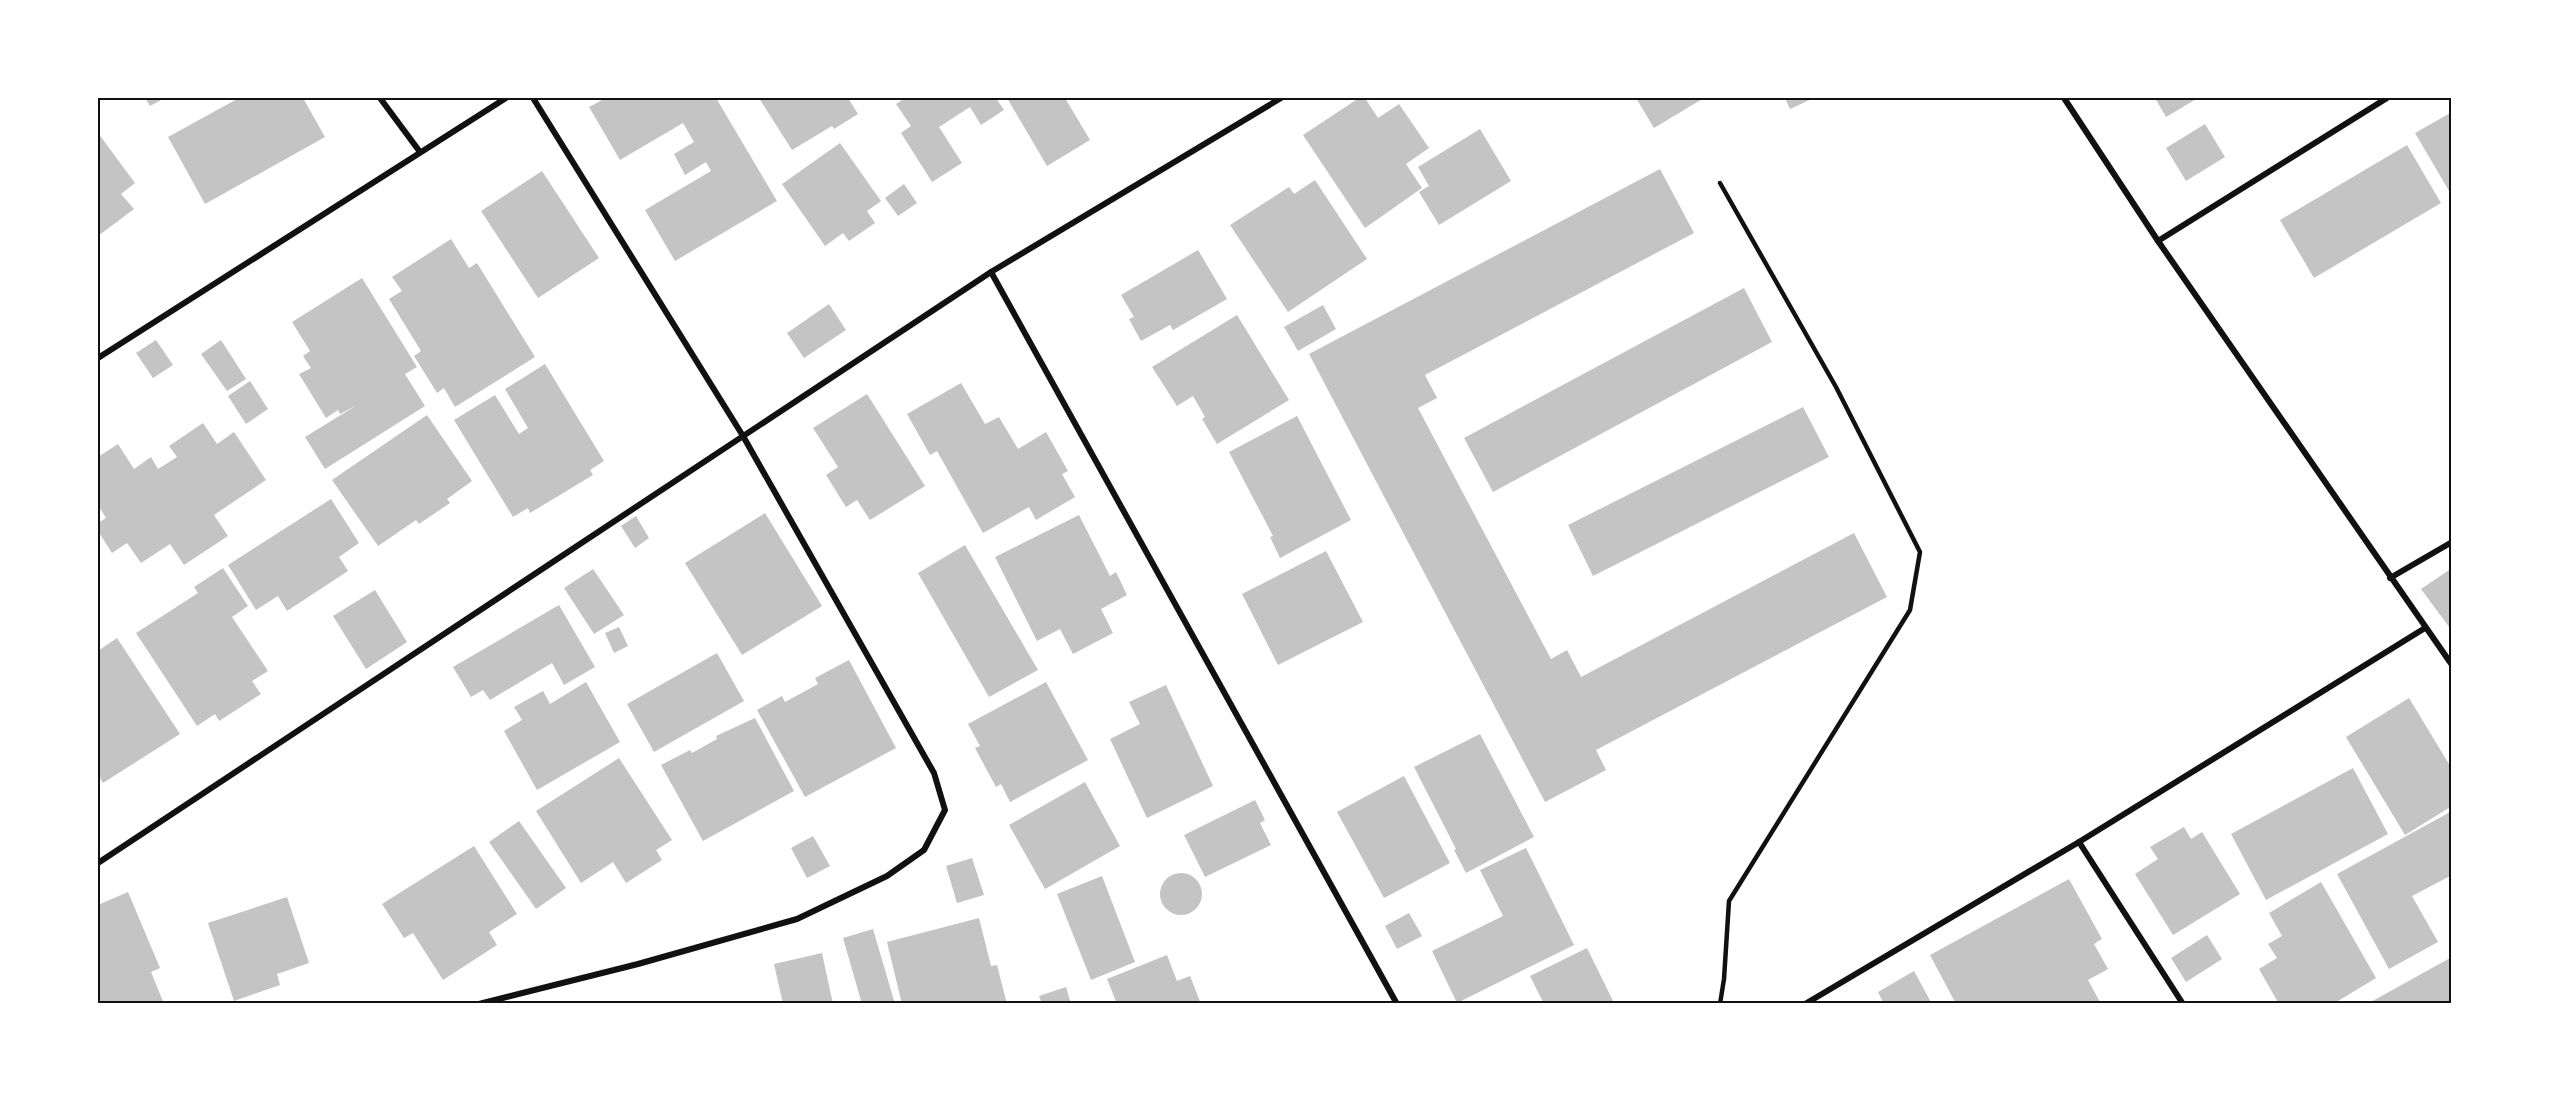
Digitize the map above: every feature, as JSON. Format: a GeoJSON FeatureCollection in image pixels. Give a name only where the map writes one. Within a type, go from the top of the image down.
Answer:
{"type":"FeatureCollection","features":[{"type":"Feature","properties":{"kind":"street"},"geometry":{"type":"LineString","coordinates":[[380,98],[420,152]]}},
{"type":"Feature","properties":{"kind":"street"},"geometry":{"type":"LineString","coordinates":[[98,358],[506,98]]}},
{"type":"Feature","properties":{"kind":"street"},"geometry":{"type":"LineString","coordinates":[[479,1004],[638,964],[797,919],[886,876],[924,850],[945,810],[934,773],[743,436],[533,98]]}},
{"type":"Feature","properties":{"kind":"street"},"geometry":{"type":"LineString","coordinates":[[98,863],[991,272],[1281,98]]}},
{"type":"Feature","properties":{"kind":"street"},"geometry":{"type":"LineString","coordinates":[[2064,98],[2158,241],[2451,665]]}},
{"type":"Feature","properties":{"kind":"street"},"geometry":{"type":"LineString","coordinates":[[2158,241],[2387,98]]}},
{"type":"Feature","properties":{"kind":"street"},"geometry":{"type":"LineString","coordinates":[[991,272],[1397,1004]]}},
{"type":"Feature","properties":{"kind":"street"},"geometry":{"type":"LineString","coordinates":[[2391,578],[2451,542]]}},
{"type":"Feature","properties":{"kind":"street"},"geometry":{"type":"LineString","coordinates":[[1805,1004],[2079,842],[2425,628]]}},
{"type":"Feature","properties":{"kind":"street"},"geometry":{"type":"LineString","coordinates":[[2079,842],[2183,1004]]}},
{"type":"Feature","properties":{"kind":"lane"},"geometry":{"type":"LineString","coordinates":[[1720,183],[1836,387],[1920,552],[1910,610],[1729,901],[1724,979],[1720,1004]]}},
{"type":"Feature","properties":{"kind":"building"},"geometry":{"type":"Polygon","coordinates":[[[145,98],[165,98],[150,106],[145,98]]]}},
{"type":"Feature","properties":{"kind":"building"},"geometry":{"type":"Polygon","coordinates":[[[239,98],[303,98],[325,137],[205,204],[168,137],[239,98]]]}},
{"type":"Feature","properties":{"kind":"building"},"geometry":{"type":"Polygon","coordinates":[[[606,98],[716,98],[777,201],[675,261],[645,210],[711,171],[706,162],[685,175],[674,154],[694,142],[683,123],[620,160],[589,107],[606,98]]]}},
{"type":"Feature","properties":{"kind":"building"},"geometry":{"type":"Polygon","coordinates":[[[759,98],[848,98],[858,114],[834,129],[832,126],[792,150],[759,98]]]}},
{"type":"Feature","properties":{"kind":"building"},"geometry":{"type":"Polygon","coordinates":[[[905,98],[996,98],[1004,110],[981,125],[970,107],[939,127],[962,163],[932,182],[901,133],[911,126],[896,104],[905,98]]]}},
{"type":"Feature","properties":{"kind":"building"},"geometry":{"type":"Polygon","coordinates":[[[1007,98],[1065,98],[1090,140],[1047,166],[1007,98]]]}},
{"type":"Feature","properties":{"kind":"building"},"geometry":{"type":"Polygon","coordinates":[[[1359,98],[1365,98],[1378,118],[1399,104],[1429,148],[1406,164],[1422,188],[1365,228],[1303,135],[1359,98]]]}},
{"type":"Feature","properties":{"kind":"building"},"geometry":{"type":"Polygon","coordinates":[[[1636,98],[1704,98],[1654,128],[1636,98]]]}},
{"type":"Feature","properties":{"kind":"building"},"geometry":{"type":"Polygon","coordinates":[[[1785,98],[1814,98],[1790,109],[1785,98]]]}},
{"type":"Feature","properties":{"kind":"building"},"geometry":{"type":"Polygon","coordinates":[[[2155,98],[2198,98],[2166,117],[2155,98]]]}},
{"type":"Feature","properties":{"kind":"building"},"geometry":{"type":"Polygon","coordinates":[[[2452,112],[2452,196],[2415,133],[2452,112]]]}},
{"type":"Feature","properties":{"kind":"building"},"geometry":{"type":"Polygon","coordinates":[[[2205,124],[2225,157],[2186,181],[2166,148],[2205,124]]]}},
{"type":"Feature","properties":{"kind":"building"},"geometry":{"type":"Polygon","coordinates":[[[1480,129],[1511,181],[1439,225],[1419,192],[1429,186],[1418,167],[1480,129]]]}},
{"type":"Feature","properties":{"kind":"building"},"geometry":{"type":"Polygon","coordinates":[[[98,133],[135,183],[121,194],[134,209],[98,236],[98,133]]]}},
{"type":"Feature","properties":{"kind":"building"},"geometry":{"type":"Polygon","coordinates":[[[840,143],[881,201],[867,211],[875,223],[849,241],[843,233],[825,246],[782,184],[840,143]]]}},
{"type":"Feature","properties":{"kind":"building"},"geometry":{"type":"Polygon","coordinates":[[[2407,145],[2441,203],[2314,278],[2280,220],[2407,145]]]}},
{"type":"Feature","properties":{"kind":"building"},"geometry":{"type":"Polygon","coordinates":[[[1660,169],[1694,233],[1425,375],[1437,398],[1418,408],[1551,659],[1567,650],[1581,677],[1854,533],[1887,597],[1596,750],[1606,770],[1545,802],[1309,354],[1660,169]]]}},
{"type":"Feature","properties":{"kind":"building"},"geometry":{"type":"Polygon","coordinates":[[[542,171],[599,258],[538,298],[481,211],[542,171]]]}},
{"type":"Feature","properties":{"kind":"building"},"geometry":{"type":"Polygon","coordinates":[[[1315,180],[1367,259],[1288,312],[1230,225],[1289,187],[1294,194],[1315,180]]]}},
{"type":"Feature","properties":{"kind":"building"},"geometry":{"type":"Polygon","coordinates":[[[904,184],[917,203],[898,216],[885,198],[904,184]]]}},
{"type":"Feature","properties":{"kind":"building"},"geometry":{"type":"Polygon","coordinates":[[[451,239],[469,268],[477,263],[535,357],[455,407],[444,388],[437,393],[414,356],[421,351],[389,299],[402,291],[392,277],[451,239]]]}},
{"type":"Feature","properties":{"kind":"building"},"geometry":{"type":"Polygon","coordinates":[[[1198,250],[1227,299],[1173,330],[1170,325],[1141,341],[1129,319],[1134,317],[1121,295],[1198,250]]]}},
{"type":"Feature","properties":{"kind":"building"},"geometry":{"type":"Polygon","coordinates":[[[362,278],[417,367],[405,374],[425,406],[325,469],[305,437],[357,405],[340,414],[338,410],[326,418],[299,374],[311,368],[303,356],[310,351],[292,322],[362,278]]]}},
{"type":"Feature","properties":{"kind":"building"},"geometry":{"type":"Polygon","coordinates":[[[1744,288],[1772,342],[1493,492],[1464,438],[1744,288]]]}},
{"type":"Feature","properties":{"kind":"building"},"geometry":{"type":"Polygon","coordinates":[[[829,304],[846,330],[804,358],[787,333],[829,304]]]}},
{"type":"Feature","properties":{"kind":"building"},"geometry":{"type":"Polygon","coordinates":[[[1323,305],[1336,329],[1298,351],[1284,327],[1323,305]]]}},
{"type":"Feature","properties":{"kind":"building"},"geometry":{"type":"Polygon","coordinates":[[[1237,315],[1289,400],[1217,444],[1202,419],[1205,417],[1193,396],[1177,406],[1152,367],[1237,315]]]}},
{"type":"Feature","properties":{"kind":"building"},"geometry":{"type":"Polygon","coordinates":[[[156,340],[173,365],[153,378],[136,353],[156,340]]]}},
{"type":"Feature","properties":{"kind":"building"},"geometry":{"type":"Polygon","coordinates":[[[221,340],[246,379],[227,391],[201,354],[221,340]]]}},
{"type":"Feature","properties":{"kind":"building"},"geometry":{"type":"Polygon","coordinates":[[[545,364],[604,461],[590,470],[593,475],[530,513],[528,508],[513,517],[454,420],[495,395],[519,434],[528,428],[505,389],[545,364]]]}},
{"type":"Feature","properties":{"kind":"building"},"geometry":{"type":"Polygon","coordinates":[[[250,381],[268,409],[246,424],[228,396],[250,381]]]}},
{"type":"Feature","properties":{"kind":"building"},"geometry":{"type":"Polygon","coordinates":[[[961,383],[985,424],[999,417],[1018,449],[1046,432],[1068,471],[1062,474],[1075,497],[1036,520],[1029,507],[983,533],[937,451],[930,455],[907,414],[961,383]]]}},
{"type":"Feature","properties":{"kind":"building"},"geometry":{"type":"Polygon","coordinates":[[[867,394],[925,486],[870,520],[857,500],[846,507],[826,475],[838,467],[813,428],[867,394]]]}},
{"type":"Feature","properties":{"kind":"building"},"geometry":{"type":"Polygon","coordinates":[[[1803,407],[1829,457],[1593,576],[1568,525],[1803,407]]]}},
{"type":"Feature","properties":{"kind":"building"},"geometry":{"type":"Polygon","coordinates":[[[427,415],[472,481],[447,499],[450,503],[419,524],[416,520],[378,546],[332,480],[427,415]]]}},
{"type":"Feature","properties":{"kind":"building"},"geometry":{"type":"Polygon","coordinates":[[[1297,416],[1351,520],[1280,558],[1270,537],[1273,536],[1229,452],[1297,416]]]}},
{"type":"Feature","properties":{"kind":"building"},"geometry":{"type":"Polygon","coordinates":[[[203,423],[217,444],[234,432],[266,480],[214,515],[228,536],[184,565],[170,544],[141,563],[127,543],[112,553],[98,531],[98,523],[106,518],[98,505],[98,457],[118,444],[134,469],[151,457],[158,469],[177,457],[169,446],[203,423]]]}},
{"type":"Feature","properties":{"kind":"building"},"geometry":{"type":"Polygon","coordinates":[[[331,499],[359,543],[339,557],[348,571],[287,611],[278,596],[256,610],[228,565],[331,499]]]}},
{"type":"Feature","properties":{"kind":"building"},"geometry":{"type":"Polygon","coordinates":[[[765,513],[822,606],[742,655],[685,563],[765,513]]]}},
{"type":"Feature","properties":{"kind":"building"},"geometry":{"type":"Polygon","coordinates":[[[1079,515],[1110,576],[1116,572],[1127,595],[1101,609],[1113,633],[1073,654],[1060,629],[1037,641],[995,557],[1079,515]]]}},
{"type":"Feature","properties":{"kind":"building"},"geometry":{"type":"Polygon","coordinates":[[[636,516],[649,538],[635,548],[621,526],[636,516]]]}},
{"type":"Feature","properties":{"kind":"building"},"geometry":{"type":"Polygon","coordinates":[[[965,545],[1038,670],[989,697],[918,573],[965,545]]]}},
{"type":"Feature","properties":{"kind":"building"},"geometry":{"type":"Polygon","coordinates":[[[1326,551],[1363,622],[1278,665],[1242,594],[1326,551]]]}},
{"type":"Feature","properties":{"kind":"building"},"geometry":{"type":"Polygon","coordinates":[[[223,568],[248,606],[232,617],[268,671],[252,681],[261,694],[219,721],[215,714],[197,726],[136,633],[198,593],[194,587],[223,568]]]}},
{"type":"Feature","properties":{"kind":"building"},"geometry":{"type":"Polygon","coordinates":[[[2452,568],[2452,631],[2421,589],[2452,568]]]}},
{"type":"Feature","properties":{"kind":"building"},"geometry":{"type":"Polygon","coordinates":[[[593,569],[624,615],[594,634],[564,588],[593,569]]]}},
{"type":"Feature","properties":{"kind":"building"},"geometry":{"type":"Polygon","coordinates":[[[375,590],[407,642],[366,669],[333,616],[375,590]]]}},
{"type":"Feature","properties":{"kind":"building"},"geometry":{"type":"Polygon","coordinates":[[[559,605],[595,667],[564,685],[552,663],[490,700],[483,690],[471,697],[453,667],[559,605]]]}},
{"type":"Feature","properties":{"kind":"building"},"geometry":{"type":"Polygon","coordinates":[[[619,627],[628,646],[614,653],[605,633],[619,627]]]}},
{"type":"Feature","properties":{"kind":"building"},"geometry":{"type":"Polygon","coordinates":[[[117,638],[180,734],[103,783],[98,774],[98,651],[117,638]]]}},
{"type":"Feature","properties":{"kind":"building"},"geometry":{"type":"Polygon","coordinates":[[[717,653],[744,701],[654,752],[627,704],[717,653]]]}},
{"type":"Feature","properties":{"kind":"building"},"geometry":{"type":"Polygon","coordinates":[[[849,660],[896,748],[805,797],[757,710],[782,696],[785,702],[818,684],[815,678],[849,660]]]}},
{"type":"Feature","properties":{"kind":"building"},"geometry":{"type":"Polygon","coordinates":[[[586,682],[620,742],[537,790],[504,731],[522,720],[514,707],[543,691],[550,704],[586,682]]]}},
{"type":"Feature","properties":{"kind":"building"},"geometry":{"type":"Polygon","coordinates":[[[1046,682],[1088,760],[1010,802],[1001,784],[996,787],[975,748],[980,746],[968,724],[1046,682]]]}},
{"type":"Feature","properties":{"kind":"building"},"geometry":{"type":"Polygon","coordinates":[[[1166,685],[1213,786],[1147,818],[1110,739],[1140,724],[1129,702],[1166,685]]]}},
{"type":"Feature","properties":{"kind":"building"},"geometry":{"type":"Polygon","coordinates":[[[2409,698],[2452,769],[2452,806],[2405,835],[2346,737],[2409,698]]]}},
{"type":"Feature","properties":{"kind":"building"},"geometry":{"type":"Polygon","coordinates":[[[755,718],[794,791],[703,841],[661,765],[690,750],[692,753],[717,739],[716,736],[755,718]]]}},
{"type":"Feature","properties":{"kind":"building"},"geometry":{"type":"Polygon","coordinates":[[[1480,734],[1534,837],[1466,873],[1414,767],[1480,734]]]}},
{"type":"Feature","properties":{"kind":"building"},"geometry":{"type":"Polygon","coordinates":[[[619,758],[672,840],[656,850],[662,860],[626,883],[613,862],[581,883],[536,811],[619,758]]]}},
{"type":"Feature","properties":{"kind":"building"},"geometry":{"type":"Polygon","coordinates":[[[2353,768],[2388,834],[2266,900],[2231,834],[2353,768]]]}},
{"type":"Feature","properties":{"kind":"building"},"geometry":{"type":"Polygon","coordinates":[[[1404,776],[1450,863],[1384,898],[1337,812],[1404,776]]]}},
{"type":"Feature","properties":{"kind":"building"},"geometry":{"type":"Polygon","coordinates":[[[1085,782],[1120,846],[1045,889],[1009,825],[1085,782]]]}},
{"type":"Feature","properties":{"kind":"building"},"geometry":{"type":"Polygon","coordinates":[[[1255,800],[1265,820],[1260,823],[1271,845],[1205,877],[1184,835],[1255,800]]]}},
{"type":"Feature","properties":{"kind":"building"},"geometry":{"type":"Polygon","coordinates":[[[2452,811],[2452,875],[2412,896],[2438,942],[2389,969],[2337,874],[2452,811]]]}},
{"type":"Feature","properties":{"kind":"building"},"geometry":{"type":"Polygon","coordinates":[[[519,821],[566,888],[536,909],[489,842],[519,821]]]}},
{"type":"Feature","properties":{"kind":"building"},"geometry":{"type":"Polygon","coordinates":[[[2184,827],[2191,839],[2202,832],[2240,894],[2173,935],[2135,874],[2158,859],[2150,847],[2184,827]]]}},
{"type":"Feature","properties":{"kind":"building"},"geometry":{"type":"Polygon","coordinates":[[[813,836],[830,866],[807,878],[791,848],[813,836]]]}},
{"type":"Feature","properties":{"kind":"building"},"geometry":{"type":"Polygon","coordinates":[[[474,846],[517,914],[489,932],[497,945],[443,980],[413,933],[404,938],[382,904],[474,846]]]}},
{"type":"Feature","properties":{"kind":"building"},"geometry":{"type":"Polygon","coordinates":[[[1526,848],[1574,945],[1457,1003],[1432,951],[1503,916],[1480,870],[1526,848]]]}},
{"type":"Feature","properties":{"kind":"building"},"geometry":{"type":"Polygon","coordinates":[[[972,858],[984,895],[957,903],[946,866],[972,858]]]}},
{"type":"Feature","properties":{"kind":"building"},"geometry":{"type":"Polygon","coordinates":[[[1181,873],[1189,874],[1196,879],[1201,886],[1201,902],[1196,909],[1189,914],[1181,915],[1173,914],[1166,909],[1161,902],[1160,894],[1161,886],[1166,879],[1173,874],[1181,873]]]}},
{"type":"Feature","properties":{"kind":"building"},"geometry":{"type":"Polygon","coordinates":[[[1102,876],[1135,962],[1091,980],[1057,894],[1102,876]]]}},
{"type":"Feature","properties":{"kind":"building"},"geometry":{"type":"Polygon","coordinates":[[[2069,879],[2102,939],[2094,944],[2108,969],[2088,980],[2101,1004],[1956,1004],[1930,955],[2069,879]]]}},
{"type":"Feature","properties":{"kind":"building"},"geometry":{"type":"Polygon","coordinates":[[[2321,882],[2376,978],[2333,1004],[2279,1004],[2259,969],[2277,958],[2268,944],[2282,936],[2269,913],[2321,882]]]}},
{"type":"Feature","properties":{"kind":"building"},"geometry":{"type":"Polygon","coordinates":[[[128,892],[160,968],[151,972],[164,1004],[98,1004],[98,905],[128,892]]]}},
{"type":"Feature","properties":{"kind":"building"},"geometry":{"type":"Polygon","coordinates":[[[287,897],[309,963],[277,974],[280,985],[234,1001],[208,923],[287,897]]]}},
{"type":"Feature","properties":{"kind":"building"},"geometry":{"type":"Polygon","coordinates":[[[1409,913],[1422,936],[1397,949],[1385,926],[1409,913]]]}},
{"type":"Feature","properties":{"kind":"building"},"geometry":{"type":"Polygon","coordinates":[[[979,918],[991,966],[997,965],[1007,1004],[902,1004],[887,942],[979,918]]]}},
{"type":"Feature","properties":{"kind":"building"},"geometry":{"type":"Polygon","coordinates":[[[873,929],[895,1004],[862,1004],[843,938],[873,929]]]}},
{"type":"Feature","properties":{"kind":"building"},"geometry":{"type":"Polygon","coordinates":[[[2207,935],[2222,959],[2186,982],[2171,958],[2207,935]]]}},
{"type":"Feature","properties":{"kind":"building"},"geometry":{"type":"Polygon","coordinates":[[[1587,948],[1614,1003],[1544,1004],[1530,976],[1587,948]]]}},
{"type":"Feature","properties":{"kind":"building"},"geometry":{"type":"Polygon","coordinates":[[[822,953],[833,1004],[783,1004],[774,964],[822,953]]]}},
{"type":"Feature","properties":{"kind":"building"},"geometry":{"type":"Polygon","coordinates":[[[1167,955],[1177,981],[1190,976],[1201,1004],[1117,1004],[1107,979],[1167,955]]]}},
{"type":"Feature","properties":{"kind":"building"},"geometry":{"type":"Polygon","coordinates":[[[2452,957],[2452,1004],[2367,1004],[2452,957]]]}},
{"type":"Feature","properties":{"kind":"building"},"geometry":{"type":"Polygon","coordinates":[[[1914,971],[1932,1004],[1884,1004],[1878,992],[1914,971]]]}},
{"type":"Feature","properties":{"kind":"building"},"geometry":{"type":"Polygon","coordinates":[[[1066,987],[1071,1004],[1042,1004],[1039,996],[1066,987]]]}}]}
